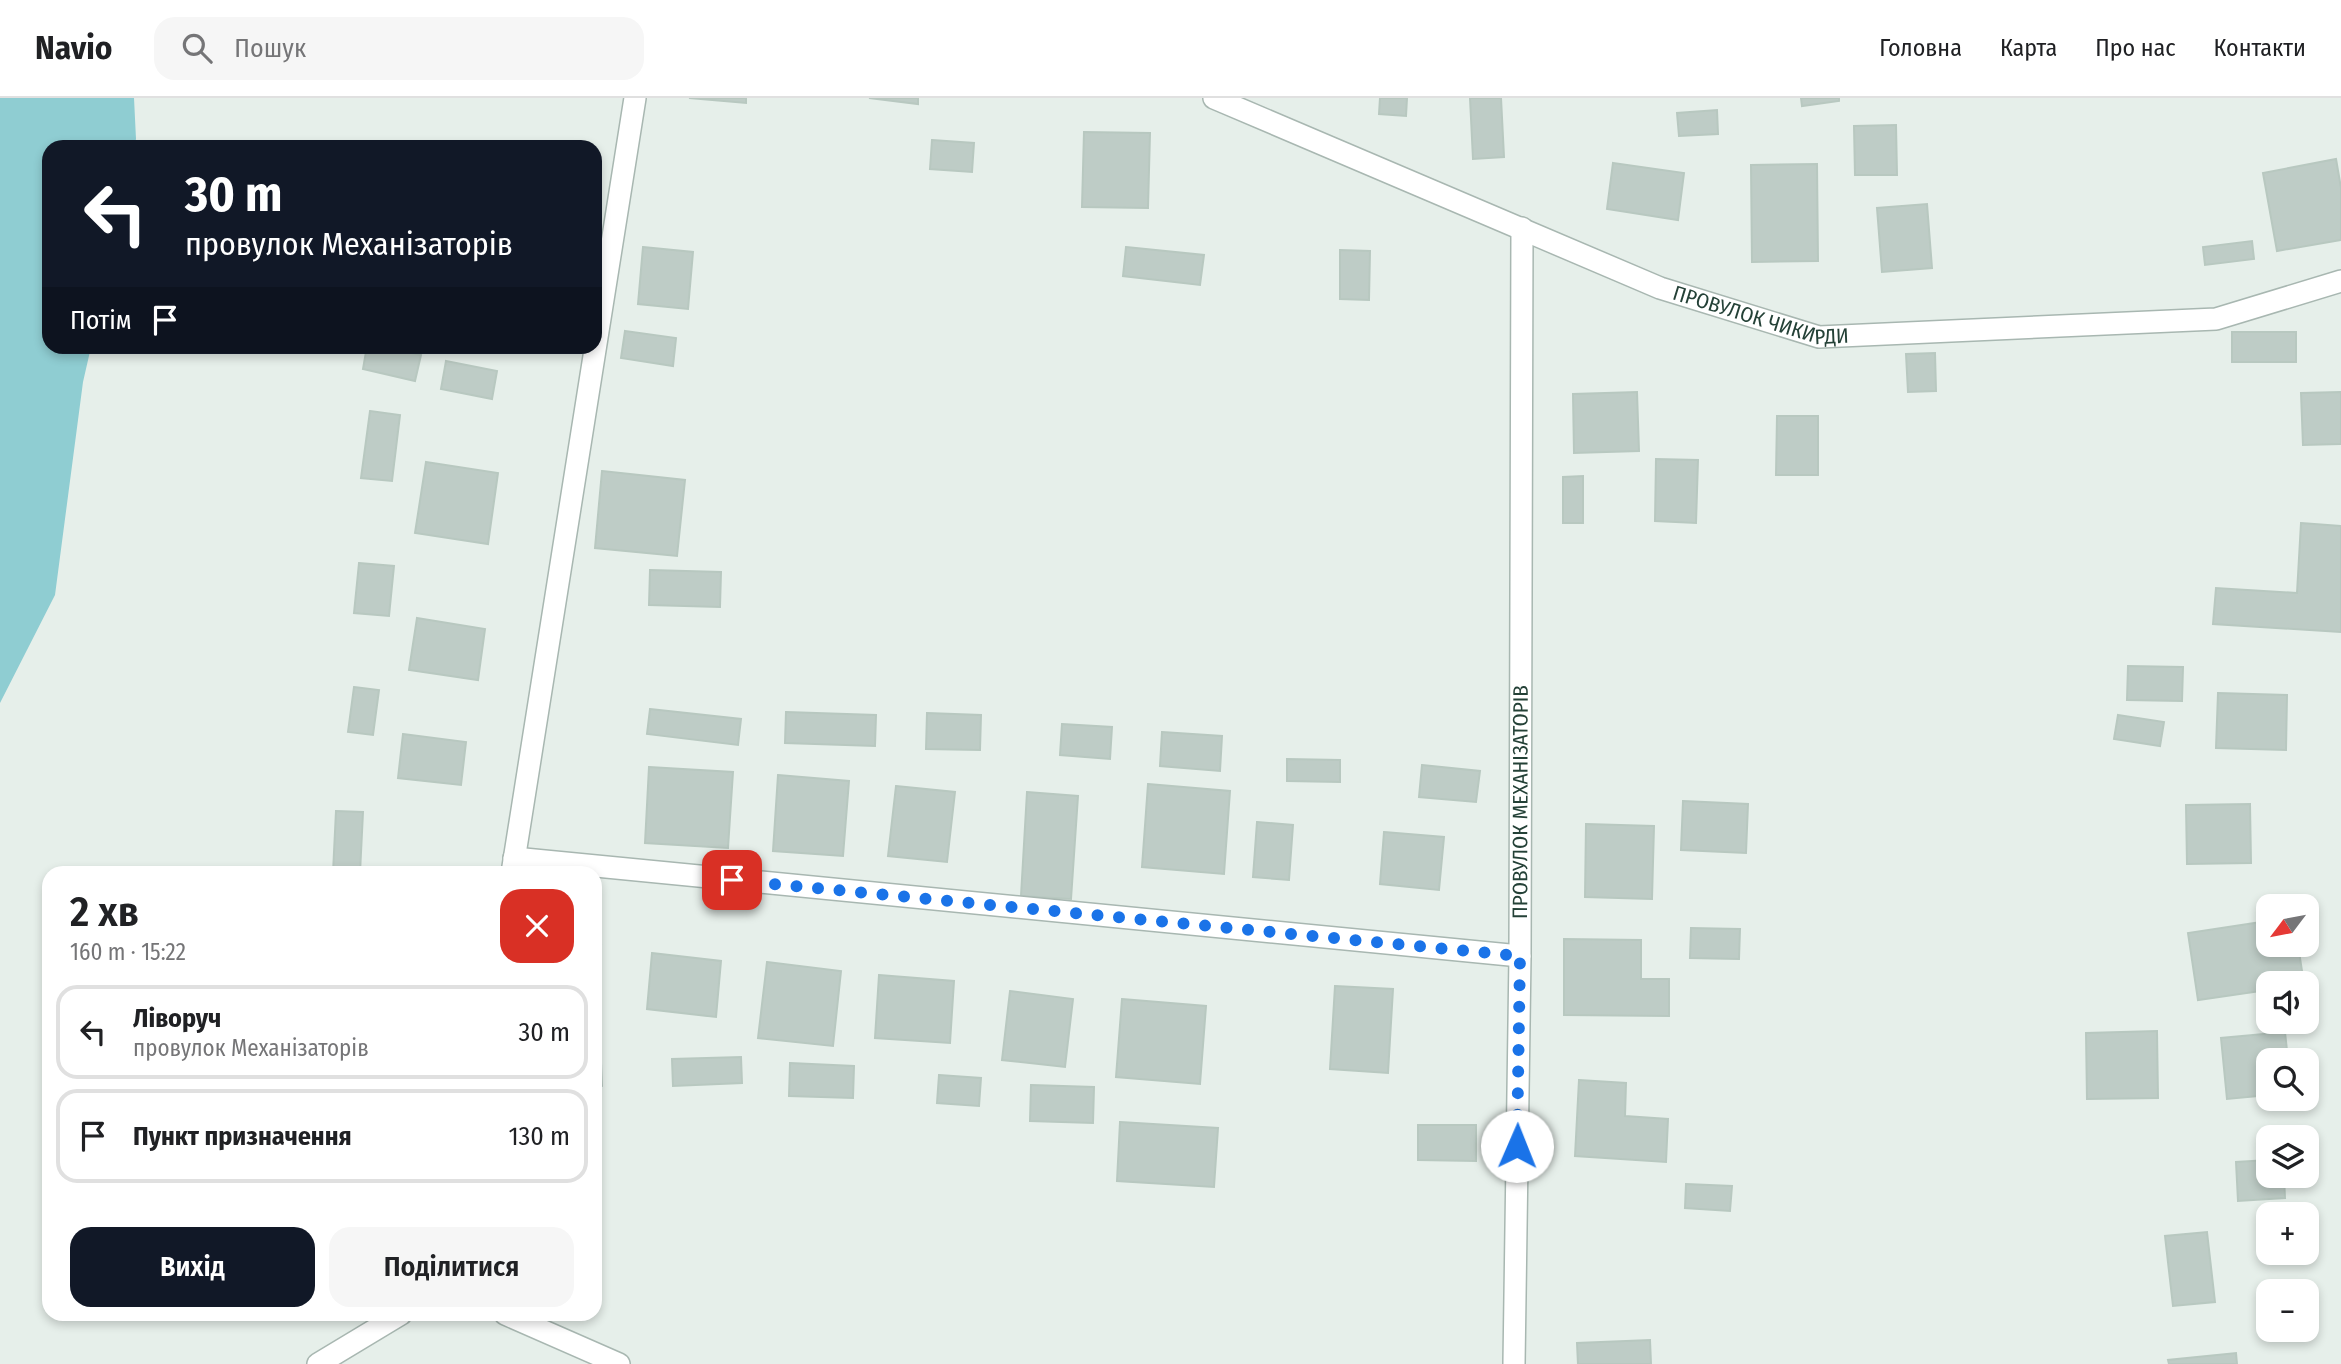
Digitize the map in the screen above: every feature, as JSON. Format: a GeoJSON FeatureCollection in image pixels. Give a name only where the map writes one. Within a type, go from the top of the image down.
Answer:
{"type":"FeatureCollection","features":[{"type":"Feature","properties":{"kind":"street"},"geometry":{"type":"LineString","coordinates":[[602,306],[635,98]]}},
{"type":"Feature","properties":{"kind":"street","name":"ПРОВУЛОК ЧИКИРДИ"},"geometry":{"type":"LineString","coordinates":[[1214,98],[1660,288],[1819,337],[2216,319],[2341,281]]}},
{"type":"Feature","properties":{"kind":"street","name":"ПРОВУЛОК МЕХАНІЗАТОРІВ"},"geometry":{"type":"LineString","coordinates":[[1514,1364],[1520,956],[1522,228]]}},
{"type":"Feature","properties":{"kind":"street"},"geometry":{"type":"LineString","coordinates":[[513,866],[594,354]]}},
{"type":"Feature","properties":{"kind":"street"},"geometry":{"type":"LineString","coordinates":[[602,874],[1520,956]]}},
{"type":"Feature","properties":{"kind":"street"},"geometry":{"type":"LineString","coordinates":[[318,1364],[389,1321]]}},
{"type":"Feature","properties":{"kind":"street"},"geometry":{"type":"LineString","coordinates":[[521,1321],[619,1364]]}},
{"type":"Feature","properties":{"kind":"water"},"geometry":{"type":"Polygon","coordinates":[[[0,98],[134,98],[136,140],[42,140],[42,354],[89,354],[83,382],[55,595],[0,703],[0,98]]]}},
{"type":"Feature","properties":{"kind":"building"},"geometry":{"type":"Polygon","coordinates":[[[689,98],[746,98],[746,103],[689,98]]]}},
{"type":"Feature","properties":{"kind":"building"},"geometry":{"type":"Polygon","coordinates":[[[869,98],[918,98],[918,104],[869,98]]]}},
{"type":"Feature","properties":{"kind":"building"},"geometry":{"type":"Polygon","coordinates":[[[1380,98],[1407,98],[1406,116],[1379,114],[1380,98]]]}},
{"type":"Feature","properties":{"kind":"building"},"geometry":{"type":"Polygon","coordinates":[[[1470,98],[1501,98],[1504,157],[1473,159],[1470,98]]]}},
{"type":"Feature","properties":{"kind":"building"},"geometry":{"type":"Polygon","coordinates":[[[1801,98],[1839,98],[1839,101],[1802,106],[1801,98]]]}},
{"type":"Feature","properties":{"kind":"building"},"geometry":{"type":"Polygon","coordinates":[[[1717,110],[1718,134],[1679,136],[1677,113],[1717,110]]]}},
{"type":"Feature","properties":{"kind":"building"},"geometry":{"type":"Polygon","coordinates":[[[1896,125],[1897,175],[1855,175],[1854,126],[1896,125]]]}},
{"type":"Feature","properties":{"kind":"building"},"geometry":{"type":"Polygon","coordinates":[[[1084,132],[1150,133],[1148,208],[1082,207],[1084,132]]]}},
{"type":"Feature","properties":{"kind":"building"},"geometry":{"type":"Polygon","coordinates":[[[932,140],[974,143],[972,172],[930,169],[932,140]]]}},
{"type":"Feature","properties":{"kind":"building"},"geometry":{"type":"Polygon","coordinates":[[[2336,159],[2341,188],[2341,240],[2277,251],[2263,173],[2336,159]]]}},
{"type":"Feature","properties":{"kind":"building"},"geometry":{"type":"Polygon","coordinates":[[[1613,163],[1684,173],[1678,220],[1607,209],[1613,163]]]}},
{"type":"Feature","properties":{"kind":"building"},"geometry":{"type":"Polygon","coordinates":[[[1817,164],[1818,261],[1752,262],[1751,165],[1817,164]]]}},
{"type":"Feature","properties":{"kind":"building"},"geometry":{"type":"Polygon","coordinates":[[[1927,204],[1932,268],[1882,272],[1877,208],[1927,204]]]}},
{"type":"Feature","properties":{"kind":"building"},"geometry":{"type":"Polygon","coordinates":[[[2252,241],[2254,259],[2205,265],[2203,247],[2252,241]]]}},
{"type":"Feature","properties":{"kind":"building"},"geometry":{"type":"Polygon","coordinates":[[[643,247],[693,252],[688,309],[638,304],[643,247]]]}},
{"type":"Feature","properties":{"kind":"building"},"geometry":{"type":"Polygon","coordinates":[[[1126,247],[1204,255],[1200,285],[1123,276],[1126,247]]]}},
{"type":"Feature","properties":{"kind":"building"},"geometry":{"type":"Polygon","coordinates":[[[1340,250],[1370,251],[1369,300],[1340,299],[1340,250]]]}},
{"type":"Feature","properties":{"kind":"building"},"geometry":{"type":"Polygon","coordinates":[[[625,331],[676,338],[673,366],[621,358],[625,331]]]}},
{"type":"Feature","properties":{"kind":"building"},"geometry":{"type":"Polygon","coordinates":[[[2232,332],[2296,332],[2296,362],[2232,362],[2232,332]]]}},
{"type":"Feature","properties":{"kind":"building"},"geometry":{"type":"Polygon","coordinates":[[[1935,353],[1936,391],[1908,392],[1906,354],[1935,353]]]}},
{"type":"Feature","properties":{"kind":"building"},"geometry":{"type":"Polygon","coordinates":[[[366,354],[421,355],[415,381],[363,369],[366,354]]]}},
{"type":"Feature","properties":{"kind":"building"},"geometry":{"type":"Polygon","coordinates":[[[446,361],[497,371],[492,399],[441,389],[446,361]]]}},
{"type":"Feature","properties":{"kind":"building"},"geometry":{"type":"Polygon","coordinates":[[[1637,392],[1639,451],[1574,453],[1573,394],[1637,392]]]}},
{"type":"Feature","properties":{"kind":"building"},"geometry":{"type":"Polygon","coordinates":[[[2341,392],[2341,444],[2303,445],[2301,393],[2341,392]]]}},
{"type":"Feature","properties":{"kind":"building"},"geometry":{"type":"Polygon","coordinates":[[[370,411],[400,415],[392,481],[361,478],[370,411]]]}},
{"type":"Feature","properties":{"kind":"building"},"geometry":{"type":"Polygon","coordinates":[[[1777,416],[1818,416],[1818,475],[1776,475],[1777,416]]]}},
{"type":"Feature","properties":{"kind":"building"},"geometry":{"type":"Polygon","coordinates":[[[1656,459],[1698,460],[1696,523],[1655,521],[1656,459]]]}},
{"type":"Feature","properties":{"kind":"building"},"geometry":{"type":"Polygon","coordinates":[[[426,462],[498,473],[488,544],[415,533],[426,462]]]}},
{"type":"Feature","properties":{"kind":"building"},"geometry":{"type":"Polygon","coordinates":[[[602,471],[685,480],[677,556],[595,548],[602,471]]]}},
{"type":"Feature","properties":{"kind":"building"},"geometry":{"type":"Polygon","coordinates":[[[1583,476],[1583,523],[1563,523],[1563,477],[1583,476]]]}},
{"type":"Feature","properties":{"kind":"building"},"geometry":{"type":"Polygon","coordinates":[[[2301,523],[2341,526],[2341,632],[2213,624],[2216,588],[2297,593],[2301,523]]]}},
{"type":"Feature","properties":{"kind":"building"},"geometry":{"type":"Polygon","coordinates":[[[359,563],[394,566],[389,616],[354,613],[359,563]]]}},
{"type":"Feature","properties":{"kind":"building"},"geometry":{"type":"Polygon","coordinates":[[[650,570],[721,572],[720,607],[649,605],[650,570]]]}},
{"type":"Feature","properties":{"kind":"building"},"geometry":{"type":"Polygon","coordinates":[[[417,618],[485,629],[478,680],[409,670],[417,618]]]}},
{"type":"Feature","properties":{"kind":"building"},"geometry":{"type":"Polygon","coordinates":[[[2128,666],[2183,667],[2182,701],[2127,700],[2128,666]]]}},
{"type":"Feature","properties":{"kind":"building"},"geometry":{"type":"Polygon","coordinates":[[[354,687],[379,690],[373,735],[348,732],[354,687]]]}},
{"type":"Feature","properties":{"kind":"building"},"geometry":{"type":"Polygon","coordinates":[[[2218,693],[2287,695],[2286,750],[2216,748],[2218,693]]]}},
{"type":"Feature","properties":{"kind":"building"},"geometry":{"type":"Polygon","coordinates":[[[650,709],[741,719],[738,745],[647,734],[650,709]]]}},
{"type":"Feature","properties":{"kind":"building"},"geometry":{"type":"Polygon","coordinates":[[[786,712],[876,715],[875,746],[785,743],[786,712]]]}},
{"type":"Feature","properties":{"kind":"building"},"geometry":{"type":"Polygon","coordinates":[[[927,713],[981,715],[980,750],[926,749],[927,713]]]}},
{"type":"Feature","properties":{"kind":"building"},"geometry":{"type":"Polygon","coordinates":[[[2118,715],[2164,722],[2160,746],[2114,739],[2118,715]]]}},
{"type":"Feature","properties":{"kind":"building"},"geometry":{"type":"Polygon","coordinates":[[[1062,724],[1112,727],[1110,759],[1060,755],[1062,724]]]}},
{"type":"Feature","properties":{"kind":"building"},"geometry":{"type":"Polygon","coordinates":[[[1162,732],[1222,736],[1220,771],[1160,766],[1162,732]]]}},
{"type":"Feature","properties":{"kind":"building"},"geometry":{"type":"Polygon","coordinates":[[[403,734],[466,742],[461,785],[398,778],[403,734]]]}},
{"type":"Feature","properties":{"kind":"building"},"geometry":{"type":"Polygon","coordinates":[[[1287,759],[1340,760],[1340,782],[1287,781],[1287,759]]]}},
{"type":"Feature","properties":{"kind":"building"},"geometry":{"type":"Polygon","coordinates":[[[1422,765],[1480,771],[1476,802],[1419,797],[1422,765]]]}},
{"type":"Feature","properties":{"kind":"building"},"geometry":{"type":"Polygon","coordinates":[[[649,767],[733,772],[728,848],[645,843],[649,767]]]}},
{"type":"Feature","properties":{"kind":"building"},"geometry":{"type":"Polygon","coordinates":[[[778,775],[849,781],[843,856],[773,851],[778,775]]]}},
{"type":"Feature","properties":{"kind":"building"},"geometry":{"type":"Polygon","coordinates":[[[1148,784],[1230,791],[1224,874],[1142,867],[1148,784]]]}},
{"type":"Feature","properties":{"kind":"building"},"geometry":{"type":"Polygon","coordinates":[[[896,786],[955,792],[947,862],[888,856],[896,786]]]}},
{"type":"Feature","properties":{"kind":"building"},"geometry":{"type":"Polygon","coordinates":[[[1027,792],[1078,796],[1071,899],[1021,896],[1027,792]]]}},
{"type":"Feature","properties":{"kind":"building"},"geometry":{"type":"Polygon","coordinates":[[[1683,801],[1748,804],[1746,853],[1681,850],[1683,801]]]}},
{"type":"Feature","properties":{"kind":"building"},"geometry":{"type":"Polygon","coordinates":[[[2250,804],[2251,863],[2187,864],[2186,805],[2250,804]]]}},
{"type":"Feature","properties":{"kind":"building"},"geometry":{"type":"Polygon","coordinates":[[[336,811],[363,812],[360,866],[333,866],[336,811]]]}},
{"type":"Feature","properties":{"kind":"building"},"geometry":{"type":"Polygon","coordinates":[[[1257,822],[1293,825],[1289,880],[1253,877],[1257,822]]]}},
{"type":"Feature","properties":{"kind":"building"},"geometry":{"type":"Polygon","coordinates":[[[1586,824],[1654,826],[1652,899],[1585,897],[1586,824]]]}},
{"type":"Feature","properties":{"kind":"building"},"geometry":{"type":"Polygon","coordinates":[[[1384,832],[1444,837],[1439,890],[1380,884],[1384,832]]]}},
{"type":"Feature","properties":{"kind":"building"},"geometry":{"type":"Polygon","coordinates":[[[2256,923],[2256,957],[2300,957],[2302,971],[2256,971],[2256,992],[2198,1000],[2188,933],[2256,923]]]}},
{"type":"Feature","properties":{"kind":"building"},"geometry":{"type":"Polygon","coordinates":[[[1691,928],[1740,929],[1739,959],[1690,958],[1691,928]]]}},
{"type":"Feature","properties":{"kind":"building"},"geometry":{"type":"Polygon","coordinates":[[[1564,939],[1641,940],[1641,979],[1669,979],[1669,1016],[1564,1015],[1564,939]]]}},
{"type":"Feature","properties":{"kind":"building"},"geometry":{"type":"Polygon","coordinates":[[[652,953],[721,961],[716,1017],[647,1009],[652,953]]]}},
{"type":"Feature","properties":{"kind":"building"},"geometry":{"type":"Polygon","coordinates":[[[767,962],[841,971],[833,1046],[758,1038],[767,962]]]}},
{"type":"Feature","properties":{"kind":"building"},"geometry":{"type":"Polygon","coordinates":[[[879,975],[954,981],[950,1043],[875,1038],[879,975]]]}},
{"type":"Feature","properties":{"kind":"building"},"geometry":{"type":"Polygon","coordinates":[[[1335,986],[1393,989],[1388,1073],[1330,1069],[1335,986]]]}},
{"type":"Feature","properties":{"kind":"building"},"geometry":{"type":"Polygon","coordinates":[[[1010,991],[1073,999],[1065,1067],[1002,1060],[1010,991]]]}},
{"type":"Feature","properties":{"kind":"building"},"geometry":{"type":"Polygon","coordinates":[[[1122,999],[1206,1006],[1200,1084],[1116,1077],[1122,999]]]}},
{"type":"Feature","properties":{"kind":"building"},"geometry":{"type":"Polygon","coordinates":[[[2157,1031],[2158,1098],[2087,1099],[2086,1033],[2157,1031]]]}},
{"type":"Feature","properties":{"kind":"building"},"geometry":{"type":"Polygon","coordinates":[[[2285,1034],[2287,1048],[2256,1048],[2256,1096],[2227,1099],[2221,1038],[2285,1034]]]}},
{"type":"Feature","properties":{"kind":"building"},"geometry":{"type":"Polygon","coordinates":[[[741,1057],[742,1083],[673,1086],[672,1059],[741,1057]]]}},
{"type":"Feature","properties":{"kind":"building"},"geometry":{"type":"Polygon","coordinates":[[[790,1063],[854,1066],[853,1098],[789,1096],[790,1063]]]}},
{"type":"Feature","properties":{"kind":"building"},"geometry":{"type":"Polygon","coordinates":[[[939,1075],[981,1078],[979,1106],[937,1103],[939,1075]]]}},
{"type":"Feature","properties":{"kind":"building"},"geometry":{"type":"Polygon","coordinates":[[[1579,1080],[1626,1083],[1625,1116],[1668,1119],[1666,1162],[1575,1156],[1579,1080]]]}},
{"type":"Feature","properties":{"kind":"building"},"geometry":{"type":"Polygon","coordinates":[[[1031,1085],[1094,1087],[1093,1123],[1030,1121],[1031,1085]]]}},
{"type":"Feature","properties":{"kind":"building"},"geometry":{"type":"Polygon","coordinates":[[[1120,1122],[1218,1128],[1214,1187],[1117,1181],[1120,1122]]]}},
{"type":"Feature","properties":{"kind":"building"},"geometry":{"type":"Polygon","coordinates":[[[1418,1125],[1476,1125],[1476,1161],[1418,1160],[1418,1125]]]}},
{"type":"Feature","properties":{"kind":"building"},"geometry":{"type":"Polygon","coordinates":[[[2256,1161],[2256,1188],[2285,1188],[2285,1198],[2238,1201],[2236,1162],[2256,1161]]]}},
{"type":"Feature","properties":{"kind":"building"},"geometry":{"type":"Polygon","coordinates":[[[1686,1184],[1732,1186],[1730,1211],[1685,1208],[1686,1184]]]}},
{"type":"Feature","properties":{"kind":"building"},"geometry":{"type":"Polygon","coordinates":[[[2207,1232],[2215,1302],[2173,1306],[2165,1236],[2207,1232]]]}},
{"type":"Feature","properties":{"kind":"building"},"geometry":{"type":"Polygon","coordinates":[[[1650,1340],[1651,1364],[1578,1364],[1577,1343],[1650,1340]]]}},
{"type":"Feature","properties":{"kind":"building"},"geometry":{"type":"Polygon","coordinates":[[[2236,1353],[2237,1364],[2169,1364],[2168,1360],[2236,1353]]]}},
{"type":"Feature","properties":{"kind":"route"},"geometry":{"type":"LineString","coordinates":[[732,880],[1520,956],[1517,1146]]}}]}
